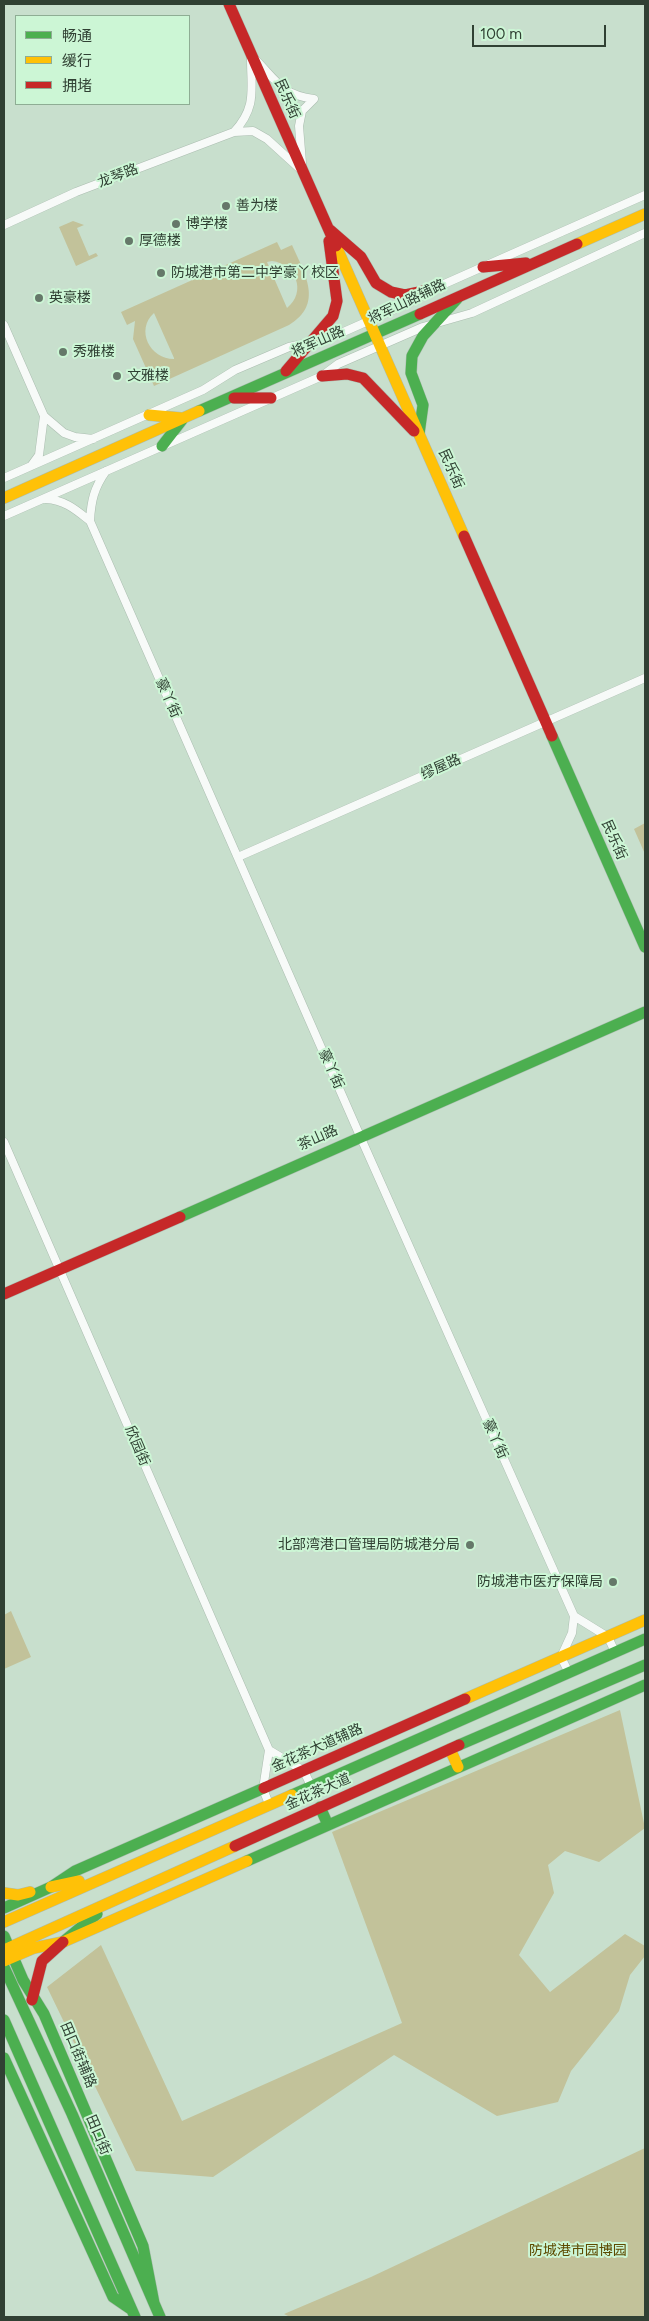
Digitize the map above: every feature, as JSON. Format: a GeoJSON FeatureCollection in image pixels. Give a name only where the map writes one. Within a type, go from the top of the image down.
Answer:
{"type":"FeatureCollection","features":[{"type":"Feature","properties":{"kind":"main road","name":"民乐街"},"geometry":{"type":"LineString","coordinates":[[229,4],[645,947]]}},
{"type":"Feature","properties":{"kind":"main road","name":"将军山路"},"geometry":{"type":"LineString","coordinates":[[4,498],[645,214]]}},
{"type":"Feature","properties":{"kind":"main road"},"geometry":{"type":"LineString","coordinates":[[327,227],[361,257],[376,283],[391,292],[405,295],[433,289]]}},
{"type":"Feature","properties":{"kind":"main road"},"geometry":{"type":"LineString","coordinates":[[282,374],[333,316],[337,300],[327,227]]}},
{"type":"Feature","properties":{"kind":"main road"},"geometry":{"type":"LineString","coordinates":[[483,266],[536,262]]}},
{"type":"Feature","properties":{"kind":"main road"},"geometry":{"type":"LineString","coordinates":[[419,435],[423,404],[411,373],[412,356],[415,346],[461,295]]}},
{"type":"Feature","properties":{"kind":"main road"},"geometry":{"type":"LineString","coordinates":[[322,376],[339,372],[356,374],[370,382],[391,408],[419,435]]}},
{"type":"Feature","properties":{"kind":"main road"},"geometry":{"type":"LineString","coordinates":[[230,398],[271,398]]}},
{"type":"Feature","properties":{"kind":"main road"},"geometry":{"type":"LineString","coordinates":[[148,415],[183,418]]}},
{"type":"Feature","properties":{"kind":"main road"},"geometry":{"type":"LineString","coordinates":[[162,446],[183,418]]}},
{"type":"Feature","properties":{"kind":"main road","name":"茶山路"},"geometry":{"type":"LineString","coordinates":[[4,1294],[645,1012]]}},
{"type":"Feature","properties":{"kind":"main road","name":"金花茶大道辅路"},"geometry":{"type":"LineString","coordinates":[[4,1908],[51,1887],[75,1871],[645,1620]]}},
{"type":"Feature","properties":{"kind":"main road","name":"金花茶大道"},"geometry":{"type":"LineString","coordinates":[[4,1922],[645,1638]]}},
{"type":"Feature","properties":{"kind":"main road","name":"金花茶大道"},"geometry":{"type":"LineString","coordinates":[[7,1954],[113,1900],[645,1664]]}},
{"type":"Feature","properties":{"kind":"main road"},"geometry":{"type":"LineString","coordinates":[[624,1674],[631,1691]]}},
{"type":"Feature","properties":{"kind":"main road"},"geometry":{"type":"LineString","coordinates":[[7,1954],[63,1942],[645,1684]]}},
{"type":"Feature","properties":{"kind":"main road"},"geometry":{"type":"LineString","coordinates":[[450,1749],[458,1767]]}},
{"type":"Feature","properties":{"kind":"main road"},"geometry":{"type":"LineString","coordinates":[[320,1807],[328,1825]]}},
{"type":"Feature","properties":{"kind":"main road"},"geometry":{"type":"LineString","coordinates":[[4,1893],[18,1895],[110,1875]]}},
{"type":"Feature","properties":{"kind":"main road"},"geometry":{"type":"LineString","coordinates":[[34,2032],[32,1995],[42,1961],[113,1900]]}},
{"type":"Feature","properties":{"kind":"main road","name":"田口街辅路"},"geometry":{"type":"LineString","coordinates":[[4,1936],[7,1954],[44,2014],[143,2246],[154,2303]]}},
{"type":"Feature","properties":{"kind":"main road","name":"田口街"},"geometry":{"type":"LineString","coordinates":[[4,1967],[72,2114],[160,2317]]}},
{"type":"Feature","properties":{"kind":"main road"},"geometry":{"type":"LineString","coordinates":[[4,2020],[89,2228]]}},
{"type":"Feature","properties":{"kind":"main road"},"geometry":{"type":"LineString","coordinates":[[4,2029],[14,2042]]}},
{"type":"Feature","properties":{"kind":"main road"},"geometry":{"type":"LineString","coordinates":[[4,2058],[133,2314]]}},
{"type":"Feature","properties":{"kind":"main road"},"geometry":{"type":"LineString","coordinates":[[72,2114],[84,2108]]}},
{"type":"Feature","properties":{"kind":"street"},"geometry":{"type":"LineString","coordinates":[[234,132],[246,119],[251,106],[251,54]]}},
{"type":"Feature","properties":{"kind":"street"},"geometry":{"type":"LineString","coordinates":[[251,54],[283,88],[297,97],[314,99],[302,111],[299,126],[303,172]]}},
{"type":"Feature","properties":{"kind":"street"},"geometry":{"type":"LineString","coordinates":[[234,132],[254,131],[267,139],[303,172]]}},
{"type":"Feature","properties":{"kind":"street","name":"龙琴路"},"geometry":{"type":"LineString","coordinates":[[4,224],[76,192],[234,132]]}},
{"type":"Feature","properties":{"kind":"street","name":"将军山路辅路"},"geometry":{"type":"LineString","coordinates":[[4,478],[203,390],[244,366],[289,347],[330,338],[411,302],[433,289],[483,266],[645,195]]}},
{"type":"Feature","properties":{"kind":"street","name":"将军山路辅路"},"geometry":{"type":"LineString","coordinates":[[4,516],[322,376],[338,364],[434,324],[472,313],[645,233]]}},
{"type":"Feature","properties":{"kind":"street"},"geometry":{"type":"LineString","coordinates":[[4,325],[44,416],[64,433],[75,437],[93,439]]}},
{"type":"Feature","properties":{"kind":"street"},"geometry":{"type":"LineString","coordinates":[[31,466],[39,455],[44,416]]}},
{"type":"Feature","properties":{"kind":"street","name":"豪丫街"},"geometry":{"type":"LineString","coordinates":[[90,521],[92,498],[96,485],[106,472]]}},
{"type":"Feature","properties":{"kind":"street","name":"豪丫街"},"geometry":{"type":"LineString","coordinates":[[44,499],[56,500],[70,505],[90,521],[360,1136],[574,1616]]}},
{"type":"Feature","properties":{"kind":"street","name":"缪屋路"},"geometry":{"type":"LineString","coordinates":[[238,857],[645,678]]}},
{"type":"Feature","properties":{"kind":"street","name":"欣园街"},"geometry":{"type":"LineString","coordinates":[[4,1142],[269,1750]]}},
{"type":"Feature","properties":{"kind":"street"},"geometry":{"type":"LineString","coordinates":[[569,1673],[561,1657],[572,1633],[574,1616],[608,1637],[615,1652]]}},
{"type":"Feature","properties":{"kind":"street"},"geometry":{"type":"LineString","coordinates":[[269,1804],[263,1789],[269,1750],[304,1770],[311,1786]]}},
{"type":"Feature","properties":{"kind":"green space"},"geometry":{"type":"Polygon","coordinates":[[[73,221],[84,225],[77,228],[89,256],[96,253],[98,256],[76,266],[59,227],[73,221]]]}},
{"type":"Feature","properties":{"kind":"green space"},"geometry":{"type":"Polygon","coordinates":[[[277,242],[281,250],[292,245],[302,267],[308,288],[309,298],[306,308],[300,317],[289,325],[154,386],[133,339],[135,321],[127,325],[121,312],[277,242]],[[272,261],[267,262],[287,308],[293,302],[296,294],[296,280],[293,273],[287,267],[272,261]],[[154,313],[148,320],[146,327],[148,342],[158,354],[165,358],[174,359],[174,358],[154,313]]]}},
{"type":"Feature","properties":{"kind":"green space"},"geometry":{"type":"Polygon","coordinates":[[[645,823],[645,854],[634,829],[645,823]]]}},
{"type":"Feature","properties":{"kind":"green space"},"geometry":{"type":"Polygon","coordinates":[[[11,1611],[31,1657],[4,1669],[4,1615],[11,1611]]]}},
{"type":"Feature","properties":{"kind":"green space"},"geometry":{"type":"Polygon","coordinates":[[[620,1710],[645,1828],[599,1862],[565,1851],[548,1865],[554,1893],[519,1955],[550,1992],[625,1934],[645,1946],[645,1956],[630,1975],[619,2011],[571,2071],[558,2102],[497,2116],[394,2055],[213,2177],[136,2171],[47,1987],[101,1945],[182,2121],[402,2023],[332,1832],[620,1710]]]}},
{"type":"Feature","properties":{"kind":"green space","name":"防城港市园博园"},"geometry":{"type":"Polygon","coordinates":[[[645,2148],[645,2317],[285,2317],[288,2316],[284,2314],[371,2277],[645,2148]]]}},
{"type":"Feature","properties":{"kind":"traffic: fast"},"geometry":{"type":"LineString","coordinates":[[419,434],[423,405],[411,373],[412,356],[423,336],[457,299]]}},
{"type":"Feature","properties":{"kind":"traffic: fast"},"geometry":{"type":"LineString","coordinates":[[199,411],[420,314]]}},
{"type":"Feature","properties":{"kind":"traffic: fast"},"geometry":{"type":"LineString","coordinates":[[162,446],[182,420]]}},
{"type":"Feature","properties":{"kind":"traffic: fast"},"geometry":{"type":"LineString","coordinates":[[552,736],[645,947]]}},
{"type":"Feature","properties":{"kind":"traffic: fast"},"geometry":{"type":"LineString","coordinates":[[180,1217],[645,1012]]}},
{"type":"Feature","properties":{"kind":"traffic: fast"},"geometry":{"type":"LineString","coordinates":[[292,1795],[645,1639]]}},
{"type":"Feature","properties":{"kind":"traffic: fast"},"geometry":{"type":"LineString","coordinates":[[459,1745],[645,1665]]}},
{"type":"Feature","properties":{"kind":"traffic: fast"},"geometry":{"type":"LineString","coordinates":[[247,1861],[645,1685]]}},
{"type":"Feature","properties":{"kind":"traffic: fast"},"geometry":{"type":"LineString","coordinates":[[4,1908],[51,1887],[75,1871],[264,1788]]}},
{"type":"Feature","properties":{"kind":"traffic: fast"},"geometry":{"type":"LineString","coordinates":[[320,1807],[328,1825]]}},
{"type":"Feature","properties":{"kind":"traffic: fast"},"geometry":{"type":"LineString","coordinates":[[63,1942],[97,1914]]}},
{"type":"Feature","properties":{"kind":"traffic: fast"},"geometry":{"type":"LineString","coordinates":[[4,1936],[23,1980],[44,2014],[143,2246],[154,2303]]}},
{"type":"Feature","properties":{"kind":"traffic: fast"},"geometry":{"type":"LineString","coordinates":[[4,1967],[72,2114],[160,2317]]}},
{"type":"Feature","properties":{"kind":"traffic: fast"},"geometry":{"type":"LineString","coordinates":[[4,2020],[135,2317]]}},
{"type":"Feature","properties":{"kind":"traffic: fast"},"geometry":{"type":"LineString","coordinates":[[4,2058],[113,2297],[132,2310]]}},
{"type":"Feature","properties":{"kind":"traffic: slow"},"geometry":{"type":"LineString","coordinates":[[577,244],[645,214]]}},
{"type":"Feature","properties":{"kind":"traffic: slow"},"geometry":{"type":"LineString","coordinates":[[336,246],[464,536]]}},
{"type":"Feature","properties":{"kind":"traffic: slow"},"geometry":{"type":"LineString","coordinates":[[4,498],[199,411]]}},
{"type":"Feature","properties":{"kind":"traffic: slow"},"geometry":{"type":"LineString","coordinates":[[149,415],[181,418]]}},
{"type":"Feature","properties":{"kind":"traffic: slow"},"geometry":{"type":"LineString","coordinates":[[465,1699],[645,1620]]}},
{"type":"Feature","properties":{"kind":"traffic: slow"},"geometry":{"type":"LineString","coordinates":[[450,1749],[458,1767]]}},
{"type":"Feature","properties":{"kind":"traffic: slow"},"geometry":{"type":"LineString","coordinates":[[4,1922],[292,1795]]}},
{"type":"Feature","properties":{"kind":"traffic: slow"},"geometry":{"type":"LineString","coordinates":[[4,1950],[235,1846]]}},
{"type":"Feature","properties":{"kind":"traffic: slow"},"geometry":{"type":"LineString","coordinates":[[4,1961],[34,1948],[63,1942],[247,1861]]}},
{"type":"Feature","properties":{"kind":"traffic: slow"},"geometry":{"type":"LineString","coordinates":[[51,1887],[79,1881]]}},
{"type":"Feature","properties":{"kind":"traffic: slow"},"geometry":{"type":"LineString","coordinates":[[4,1893],[18,1895],[30,1892]]}},
{"type":"Feature","properties":{"kind":"traffic: jam"},"geometry":{"type":"LineString","coordinates":[[229,4],[336,246]]}},
{"type":"Feature","properties":{"kind":"traffic: jam"},"geometry":{"type":"LineString","coordinates":[[330,230],[361,257],[376,283],[391,292],[405,295],[433,289]]}},
{"type":"Feature","properties":{"kind":"traffic: jam"},"geometry":{"type":"LineString","coordinates":[[286,371],[333,316],[337,301],[329,241]]}},
{"type":"Feature","properties":{"kind":"traffic: jam"},"geometry":{"type":"LineString","coordinates":[[420,314],[577,244]]}},
{"type":"Feature","properties":{"kind":"traffic: jam"},"geometry":{"type":"LineString","coordinates":[[483,267],[526,263]]}},
{"type":"Feature","properties":{"kind":"traffic: jam"},"geometry":{"type":"LineString","coordinates":[[322,376],[347,374],[363,378],[414,431]]}},
{"type":"Feature","properties":{"kind":"traffic: jam"},"geometry":{"type":"LineString","coordinates":[[234,398],[271,398]]}},
{"type":"Feature","properties":{"kind":"traffic: jam"},"geometry":{"type":"LineString","coordinates":[[464,536],[552,736]]}},
{"type":"Feature","properties":{"kind":"traffic: jam"},"geometry":{"type":"LineString","coordinates":[[4,1294],[180,1217]]}},
{"type":"Feature","properties":{"kind":"traffic: jam"},"geometry":{"type":"LineString","coordinates":[[264,1788],[465,1699]]}},
{"type":"Feature","properties":{"kind":"traffic: jam"},"geometry":{"type":"LineString","coordinates":[[235,1846],[459,1745]]}},
{"type":"Feature","properties":{"kind":"traffic: jam"},"geometry":{"type":"LineString","coordinates":[[32,2000],[42,1961],[63,1942]]}},
{"type":"Feature","properties":{"kind":"place","name":"善为楼"},"geometry":{"type":"Point","coordinates":[226,206]}},
{"type":"Feature","properties":{"kind":"place","name":"博学楼"},"geometry":{"type":"Point","coordinates":[176,224]}},
{"type":"Feature","properties":{"kind":"place","name":"厚德楼"},"geometry":{"type":"Point","coordinates":[129,241]}},
{"type":"Feature","properties":{"kind":"place","name":"防城港市第二中学豪丫校区"},"geometry":{"type":"Point","coordinates":[161,273]}},
{"type":"Feature","properties":{"kind":"place","name":"英豪楼"},"geometry":{"type":"Point","coordinates":[39,298]}},
{"type":"Feature","properties":{"kind":"place","name":"秀雅楼"},"geometry":{"type":"Point","coordinates":[63,352]}},
{"type":"Feature","properties":{"kind":"place","name":"文雅楼"},"geometry":{"type":"Point","coordinates":[117,376]}},
{"type":"Feature","properties":{"kind":"place","name":"北部湾港口管理局防城港分局"},"geometry":{"type":"Point","coordinates":[470,1545]}},
{"type":"Feature","properties":{"kind":"place","name":"防城港市医疗保障局"},"geometry":{"type":"Point","coordinates":[613,1582]}}]}
